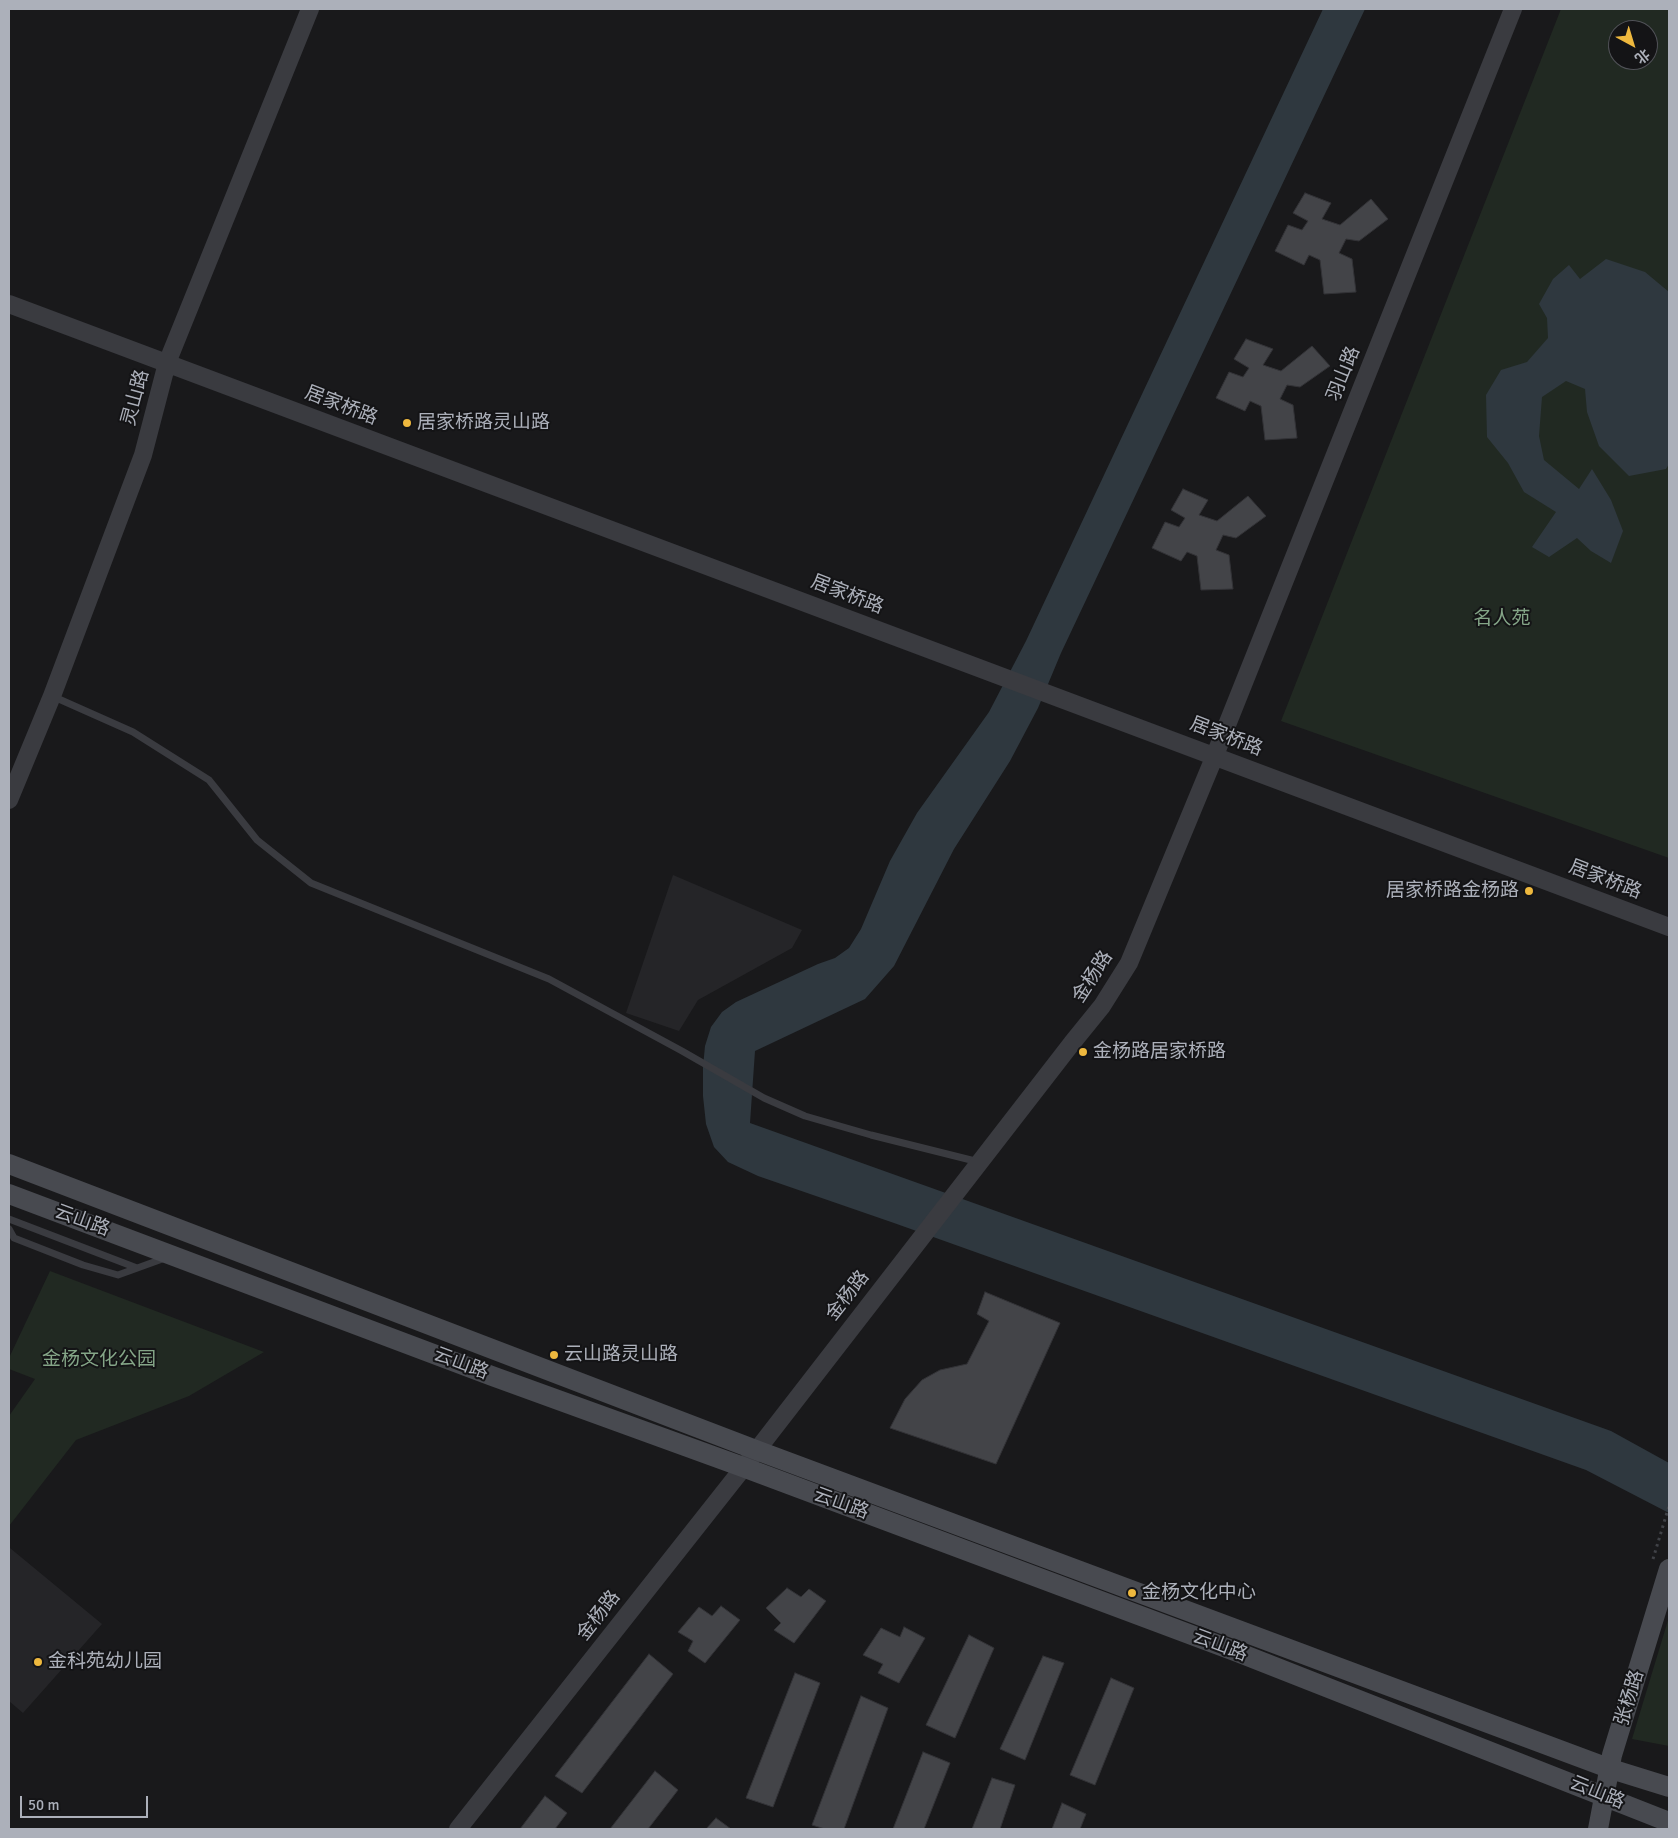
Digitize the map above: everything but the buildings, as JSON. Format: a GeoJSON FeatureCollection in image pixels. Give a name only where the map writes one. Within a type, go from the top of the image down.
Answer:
{"type":"FeatureCollection","features":[{"type":"Feature","properties":{"kind":"main road","name":"云山路"},"geometry":{"type":"LineString","coordinates":[[9,1164],[756,1450],[1611,1769],[1669,1787]]}},
{"type":"Feature","properties":{"kind":"main road","name":"云山路"},"geometry":{"type":"LineString","coordinates":[[9,1194],[492,1376],[743,1467],[1237,1652],[1669,1822]]}},
{"type":"Feature","properties":{"kind":"main road","name":"张杨路"},"geometry":{"type":"LineString","coordinates":[[1598,1829],[1611,1769],[1612,1755],[1669,1569]]}},
{"type":"Feature","properties":{"kind":"street","name":"灵山路"},"geometry":{"type":"LineString","coordinates":[[9,800],[52,696],[143,455],[167,363],[310,9]]}},
{"type":"Feature","properties":{"kind":"street","name":"羽山路"},"geometry":{"type":"LineString","coordinates":[[1215,755],[1513,9]]}},
{"type":"Feature","properties":{"kind":"street","name":"居家桥路"},"geometry":{"type":"LineString","coordinates":[[9,304],[1215,755],[1669,927]]}},
{"type":"Feature","properties":{"kind":"street","name":"金杨路"},"geometry":{"type":"LineString","coordinates":[[458,1829],[1102,1006],[1129,963],[1215,755]]}},
{"type":"Feature","properties":{"kind":"lane"},"geometry":{"type":"LineString","coordinates":[[52,696],[133,732],[209,780],[257,840],[310,883],[548,980],[764,1098],[805,1116],[980,1162]]}},
{"type":"Feature","properties":{"kind":"lane"},"geometry":{"type":"LineString","coordinates":[[9,1219],[137,1268]]}},
{"type":"Feature","properties":{"kind":"lane"},"geometry":{"type":"LineString","coordinates":[[9,1228],[14,1238],[118,1275],[173,1255]]}},
{"type":"Feature","properties":{"kind":"path"},"geometry":{"type":"LineString","coordinates":[[1663,1523],[1669,1506]]}},
{"type":"Feature","properties":{"kind":"shaded area"},"geometry":{"type":"Polygon","coordinates":[[[1323,9],[1365,9],[1061,653],[1038,708],[1010,761],[954,849],[894,966],[865,999],[755,1051],[750,1123],[1611,1431],[1669,1463],[1669,1513],[1586,1470],[758,1176],[728,1162],[714,1147],[706,1124],[703,1096],[703,1067],[705,1046],[711,1027],[722,1012],[736,1002],[835,958],[849,948],[861,929],[890,861],[917,813],[989,712],[1026,641],[1323,9]]]}},
{"type":"Feature","properties":{"kind":"shaded area"},"geometry":{"type":"Polygon","coordinates":[[[1606,259],[1645,272],[1669,292],[1669,464],[1666,469],[1629,476],[1599,446],[1587,412],[1585,389],[1566,381],[1542,397],[1539,436],[1544,460],[1579,489],[1592,469],[1611,500],[1623,531],[1611,563],[1591,551],[1577,538],[1549,557],[1532,547],[1556,512],[1524,492],[1508,463],[1487,437],[1486,395],[1501,370],[1527,362],[1548,338],[1547,318],[1539,304],[1553,279],[1569,265],[1580,279],[1606,259]]]}},
{"type":"Feature","properties":{"kind":"shaded area"},"geometry":{"type":"Polygon","coordinates":[[[673,875],[802,930],[792,948],[698,1000],[679,1031],[626,1013],[673,875]]]}},
{"type":"Feature","properties":{"kind":"shaded area","name":"金科苑幼儿园"},"geometry":{"type":"Polygon","coordinates":[[[10,1548],[102,1624],[23,1713],[9,1701],[10,1548]]]}},
{"type":"Feature","properties":{"kind":"green space","name":"名人苑"},"geometry":{"type":"Polygon","coordinates":[[[1561,9],[1669,9],[1669,858],[1281,721],[1561,9]]]}},
{"type":"Feature","properties":{"kind":"green space","name":"金杨文化公园"},"geometry":{"type":"Polygon","coordinates":[[[50,1271],[264,1352],[189,1396],[76,1440],[9,1526],[9,1416],[35,1379],[9,1369],[9,1358],[50,1271]]]}},
{"type":"Feature","properties":{"kind":"green space"},"geometry":{"type":"Polygon","coordinates":[[[1669,1617],[1669,1746],[1632,1739],[1669,1617]]]}},
{"type":"Feature","properties":{"kind":"place","name":"居家桥路灵山路"},"geometry":{"type":"Point","coordinates":[407,423]}},
{"type":"Feature","properties":{"kind":"place","name":"居家桥路金杨路"},"geometry":{"type":"Point","coordinates":[1529,891]}},
{"type":"Feature","properties":{"kind":"place","name":"金杨路居家桥路"},"geometry":{"type":"Point","coordinates":[1083,1052]}},
{"type":"Feature","properties":{"kind":"place","name":"云山路灵山路"},"geometry":{"type":"Point","coordinates":[554,1355]}},
{"type":"Feature","properties":{"kind":"place","name":"金杨文化中心"},"geometry":{"type":"Point","coordinates":[1132,1593]}},
{"type":"Feature","properties":{"kind":"place","name":"金科苑幼儿园"},"geometry":{"type":"Point","coordinates":[38,1662]}}]}
